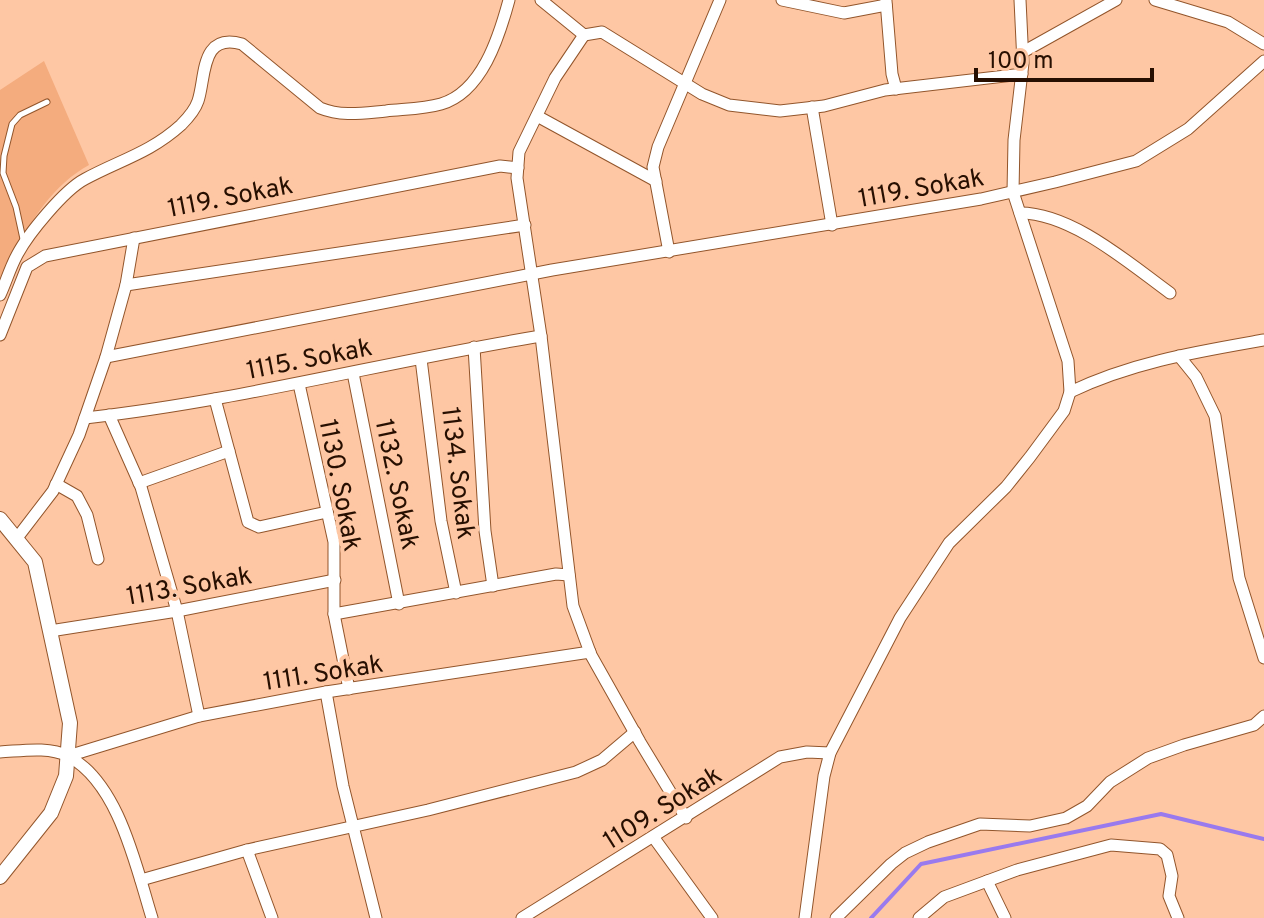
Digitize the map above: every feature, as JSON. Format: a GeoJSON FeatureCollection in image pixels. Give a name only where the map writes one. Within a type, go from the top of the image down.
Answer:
{"type":"FeatureCollection","features":[{"type":"Feature","properties":{"kind":"street"},"geometry":{"type":"LineString","coordinates":[[0,295],[24,244],[63,195],[74,186],[150,148],[181,125],[197,105],[206,58],[221,44],[234,41],[242,44],[320,108],[334,114],[424,107],[457,97],[466,89],[497,38],[509,0]]}},
{"type":"Feature","properties":{"kind":"street"},"geometry":{"type":"LineString","coordinates":[[541,0],[584,35]]}},
{"type":"Feature","properties":{"kind":"street"},"geometry":{"type":"LineString","coordinates":[[669,252],[653,167],[658,147],[720,0]]}},
{"type":"Feature","properties":{"kind":"street"},"geometry":{"type":"LineString","coordinates":[[782,0],[844,13],[886,2],[896,89]]}},
{"type":"Feature","properties":{"kind":"street"},"geometry":{"type":"LineString","coordinates":[[805,918],[824,776],[830,753],[900,618],[949,543],[1022,467],[1064,411],[1070,392],[1068,361],[1013,192],[1014,140],[1023,52],[1020,0]]}},
{"type":"Feature","properties":{"kind":"street"},"geometry":{"type":"LineString","coordinates":[[1023,52],[1116,0]]}},
{"type":"Feature","properties":{"kind":"street"},"geometry":{"type":"LineString","coordinates":[[1155,0],[1228,22],[1264,44]]}},
{"type":"Feature","properties":{"kind":"street"},"geometry":{"type":"LineString","coordinates":[[686,818],[590,652],[573,606],[541,336],[517,178],[519,152],[555,78],[584,35],[602,32],[685,84],[729,105],[780,111],[896,89],[1022,74]]}},
{"type":"Feature","properties":{"kind":"street","name":"1119. Sokak"},"geometry":{"type":"LineString","coordinates":[[106,357],[552,270],[1013,192],[1136,161],[1188,129],[1264,61]]}},
{"type":"Feature","properties":{"kind":"street"},"geometry":{"type":"LineString","coordinates":[[812,107],[832,225]]}},
{"type":"Feature","properties":{"kind":"street"},"geometry":{"type":"LineString","coordinates":[[537,116],[656,181]]}},
{"type":"Feature","properties":{"kind":"street","name":"1119. Sokak"},"geometry":{"type":"LineString","coordinates":[[0,335],[27,267],[34,261],[134,238],[500,166],[518,168]]}},
{"type":"Feature","properties":{"kind":"street"},"geometry":{"type":"LineString","coordinates":[[1020,213],[1052,219],[1085,233],[1170,293]]}},
{"type":"Feature","properties":{"kind":"street"},"geometry":{"type":"LineString","coordinates":[[126,285],[525,225]]}},
{"type":"Feature","properties":{"kind":"street"},"geometry":{"type":"LineString","coordinates":[[17,538],[56,484],[85,418],[126,285],[134,238]]}},
{"type":"Feature","properties":{"kind":"street","name":"1115. Sokak"},"geometry":{"type":"LineString","coordinates":[[85,418],[299,384],[541,336]]}},
{"type":"Feature","properties":{"kind":"street"},"geometry":{"type":"LineString","coordinates":[[1070,392],[1111,373],[1264,340]]}},
{"type":"Feature","properties":{"kind":"street"},"geometry":{"type":"LineString","coordinates":[[474,347],[485,531],[493,586]]}},
{"type":"Feature","properties":{"kind":"street"},"geometry":{"type":"LineString","coordinates":[[1179,356],[1202,387],[1215,416],[1239,578],[1264,658]]}},
{"type":"Feature","properties":{"kind":"street","name":"1134. Sokak"},"geometry":{"type":"LineString","coordinates":[[421,359],[441,521],[456,593]]}},
{"type":"Feature","properties":{"kind":"street","name":"1132. Sokak"},"geometry":{"type":"LineString","coordinates":[[353,373],[399,604]]}},
{"type":"Feature","properties":{"kind":"street","name":"1130. Sokak"},"geometry":{"type":"LineString","coordinates":[[299,384],[334,542],[334,614],[349,689]]}},
{"type":"Feature","properties":{"kind":"street"},"geometry":{"type":"LineString","coordinates":[[215,399],[248,522],[259,527],[327,512]]}},
{"type":"Feature","properties":{"kind":"street"},"geometry":{"type":"LineString","coordinates":[[109,415],[139,483],[177,611],[199,716]]}},
{"type":"Feature","properties":{"kind":"street"},"geometry":{"type":"LineString","coordinates":[[139,483],[229,451]]}},
{"type":"Feature","properties":{"kind":"street"},"geometry":{"type":"LineString","coordinates":[[56,484],[77,496],[87,515],[98,559]]}},
{"type":"Feature","properties":{"kind":"street"},"geometry":{"type":"LineString","coordinates":[[0,519],[35,562],[70,723],[66,776],[51,813],[0,877]]}},
{"type":"Feature","properties":{"kind":"street"},"geometry":{"type":"LineString","coordinates":[[334,614],[556,574],[569,575]]}},
{"type":"Feature","properties":{"kind":"street","name":"1113. Sokak"},"geometry":{"type":"LineString","coordinates":[[50,631],[177,611],[335,580]]}},
{"type":"Feature","properties":{"kind":"street","name":"1111. Sokak"},"geometry":{"type":"LineString","coordinates":[[68,756],[199,716],[326,692],[590,652]]}},
{"type":"Feature","properties":{"kind":"street"},"geometry":{"type":"LineString","coordinates":[[326,692],[334,742],[376,918]]}},
{"type":"Feature","properties":{"kind":"street"},"geometry":{"type":"LineString","coordinates":[[836,918],[891,864],[928,842],[980,824],[1030,826],[1066,818],[1087,806],[1110,782],[1148,758],[1254,725],[1264,716]]}},
{"type":"Feature","properties":{"kind":"street"},"geometry":{"type":"LineString","coordinates":[[141,880],[247,850],[428,810],[576,772],[602,760],[635,732]]}},
{"type":"Feature","properties":{"kind":"street"},"geometry":{"type":"LineString","coordinates":[[0,752],[47,750],[68,756],[96,780],[113,801],[152,918]]}},
{"type":"Feature","properties":{"kind":"street","name":"1109. Sokak"},"geometry":{"type":"LineString","coordinates":[[522,918],[780,757],[807,752],[830,753]]}},
{"type":"Feature","properties":{"kind":"street"},"geometry":{"type":"LineString","coordinates":[[654,838],[712,918]]}},
{"type":"Feature","properties":{"kind":"street"},"geometry":{"type":"LineString","coordinates":[[919,918],[944,897],[1017,870],[1111,845],[1160,849],[1167,855],[1172,876],[1169,896],[1178,918]]}},
{"type":"Feature","properties":{"kind":"street"},"geometry":{"type":"LineString","coordinates":[[247,850],[272,918]]}},
{"type":"Feature","properties":{"kind":"street"},"geometry":{"type":"LineString","coordinates":[[987,881],[1005,918]]}},
{"type":"Feature","properties":{"kind":"lane"},"geometry":{"type":"LineString","coordinates":[[24,244],[16,207],[3,173],[4,156],[12,124],[20,115],[47,102]]}},
{"type":"Feature","properties":{"kind":"shaded area"},"geometry":{"type":"Polygon","coordinates":[[[44,61],[89,165],[59,188],[35,217],[0,284],[0,90],[44,61]]]}},
{"type":"Feature","properties":{"kind":"waterway"},"geometry":{"type":"LineString","coordinates":[[871,918],[921,864],[1161,814],[1264,839]]}}]}
